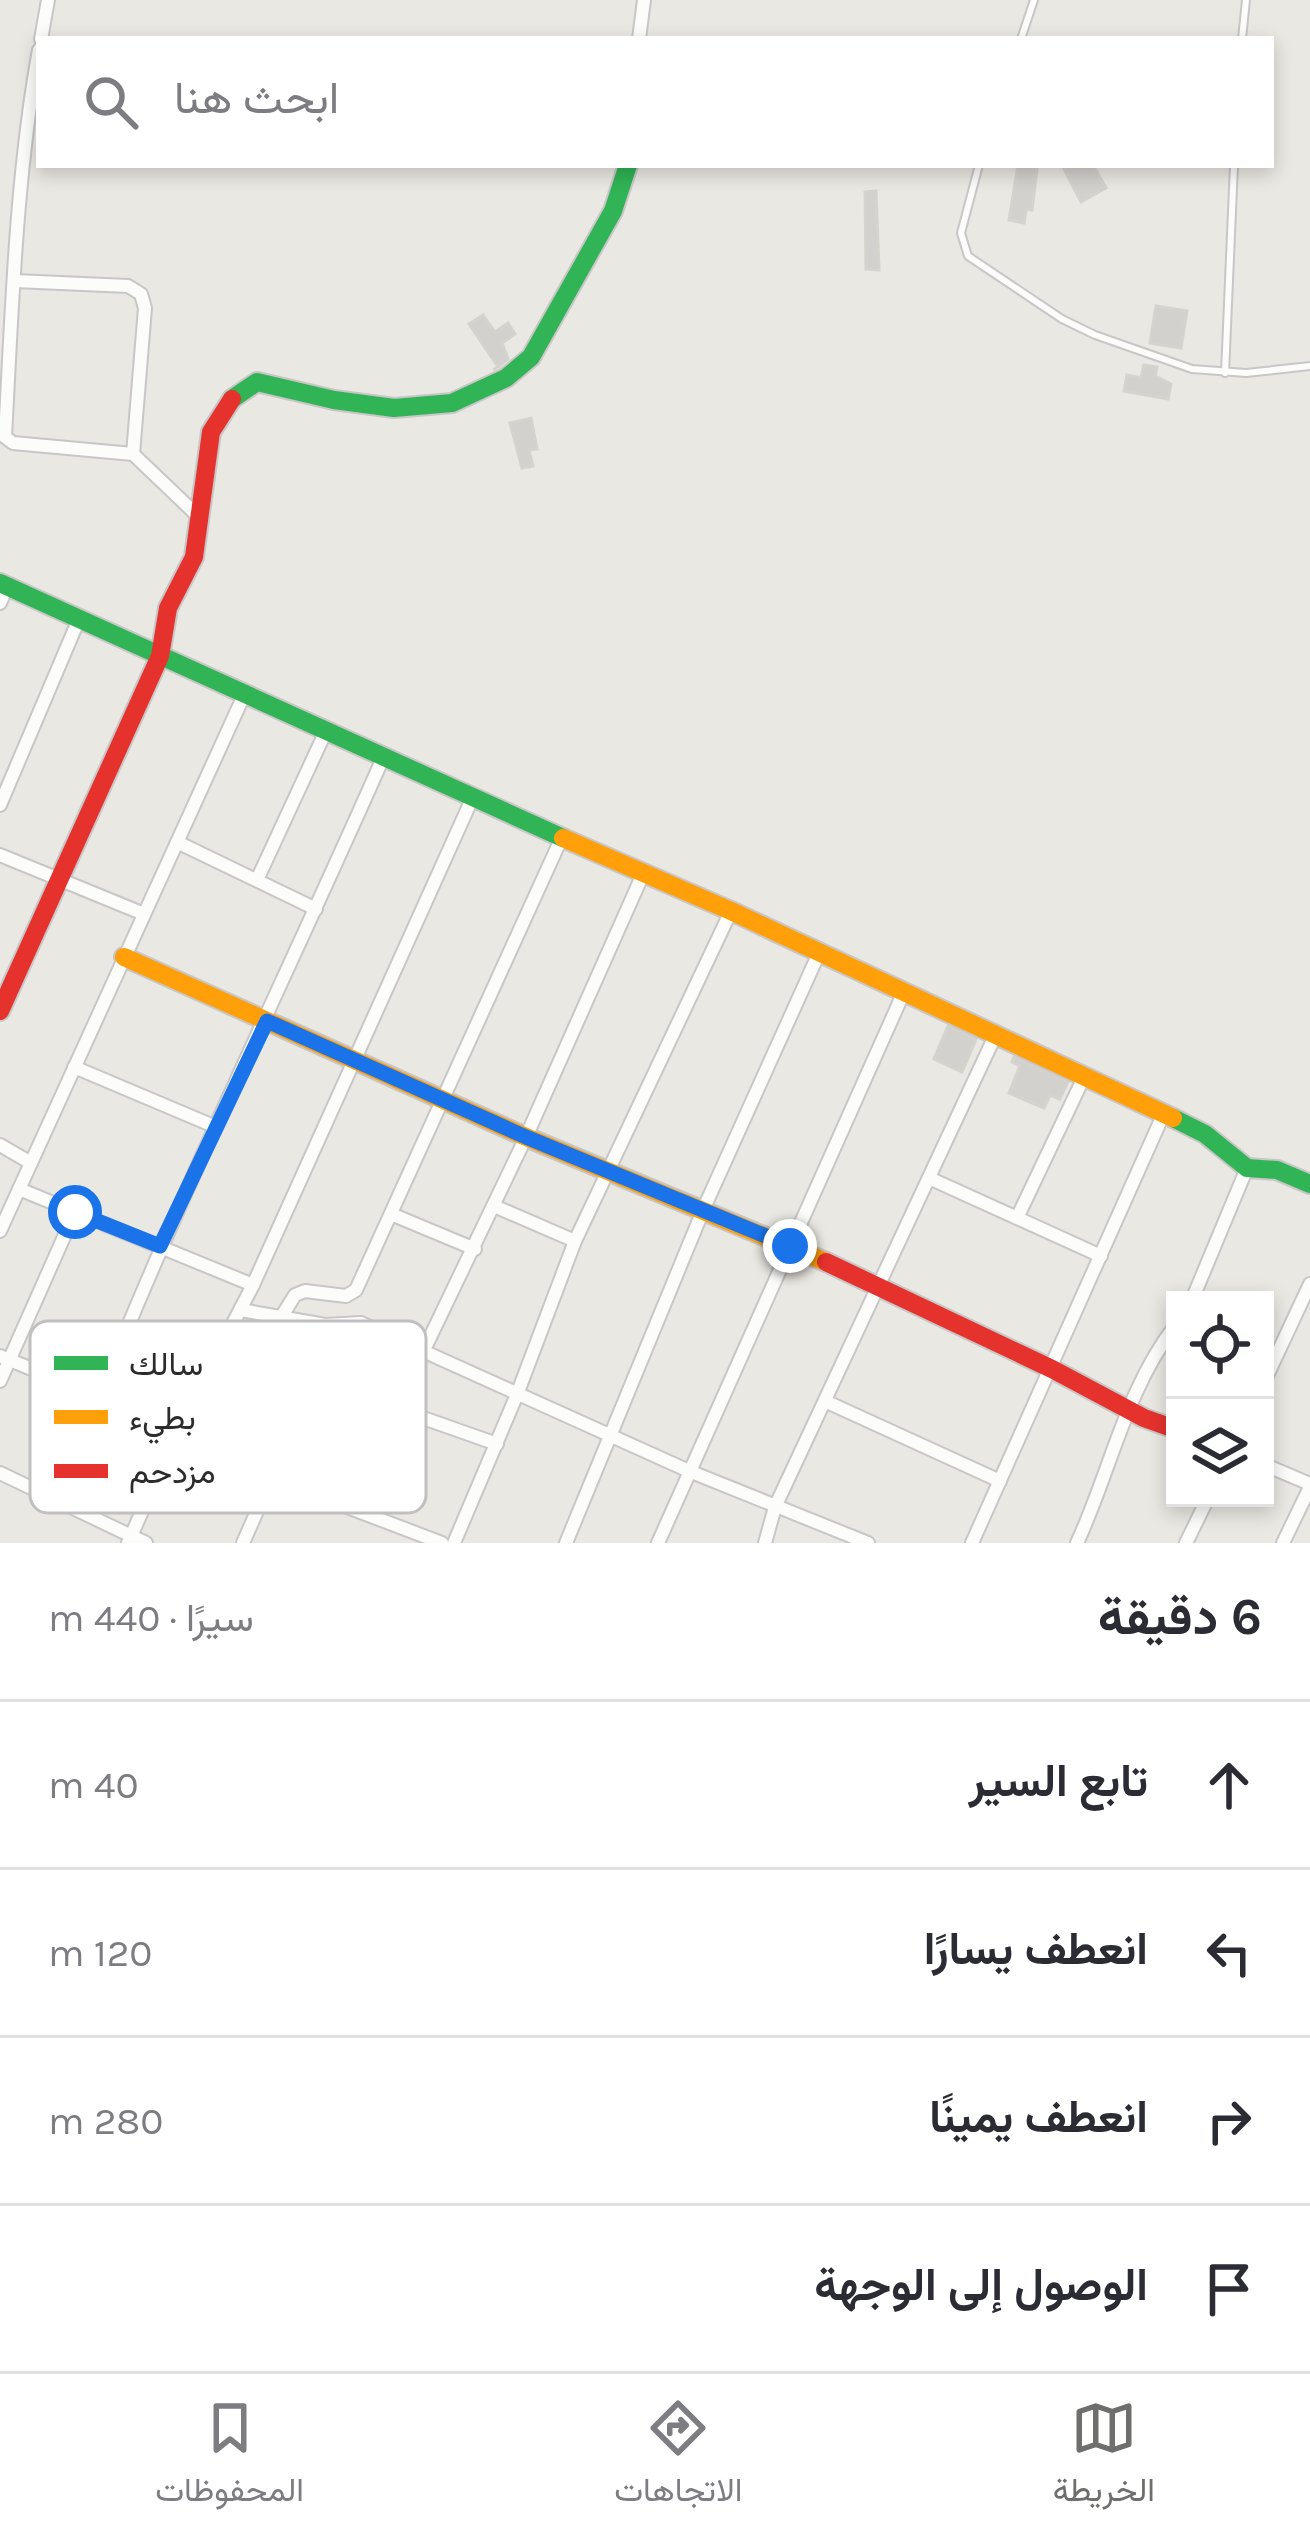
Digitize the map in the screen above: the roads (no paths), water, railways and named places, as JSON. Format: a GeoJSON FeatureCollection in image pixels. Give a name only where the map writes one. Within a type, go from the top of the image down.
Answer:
{"type":"FeatureCollection","features":[{"type":"Feature","properties":{"kind":"street"},"geometry":{"type":"LineString","coordinates":[[42,36],[48,0]]}},
{"type":"Feature","properties":{"kind":"street"},"geometry":{"type":"LineString","coordinates":[[640,36],[644,0]]}},
{"type":"Feature","properties":{"kind":"street"},"geometry":{"type":"LineString","coordinates":[[36,67],[15,281],[7,441],[133,454],[199,517]]}},
{"type":"Feature","properties":{"kind":"street"},"geometry":{"type":"LineString","coordinates":[[0,1011],[160,656],[168,608],[194,557],[211,432],[218,416],[257,382],[402,409],[462,403],[513,376],[531,357],[596,242],[622,192],[627,168]]}},
{"type":"Feature","properties":{"kind":"street"},"geometry":{"type":"LineString","coordinates":[[15,281],[128,286],[141,294],[145,308],[133,454]]}},
{"type":"Feature","properties":{"kind":"street"},"geometry":{"type":"LineString","coordinates":[[2,591],[80,619],[472,800],[731,910],[1164,1113],[1205,1134],[1247,1168],[1277,1170],[1310,1184]]}},
{"type":"Feature","properties":{"kind":"street"},"geometry":{"type":"LineString","coordinates":[[0,805],[80,619]]}},
{"type":"Feature","properties":{"kind":"street"},"geometry":{"type":"LineString","coordinates":[[0,1231],[245,693]]}},
{"type":"Feature","properties":{"kind":"street"},"geometry":{"type":"LineString","coordinates":[[257,880],[326,734]]}},
{"type":"Feature","properties":{"kind":"street"},"geometry":{"type":"LineString","coordinates":[[130,1321],[383,758]]}},
{"type":"Feature","properties":{"kind":"street"},"geometry":{"type":"LineString","coordinates":[[235,1321],[472,800]]}},
{"type":"Feature","properties":{"kind":"street"},"geometry":{"type":"LineString","coordinates":[[282,1316],[295,1294],[352,1294],[562,837]]}},
{"type":"Feature","properties":{"kind":"street"},"geometry":{"type":"LineString","coordinates":[[177,842],[316,909]]}},
{"type":"Feature","properties":{"kind":"street"},"geometry":{"type":"LineString","coordinates":[[0,855],[144,914]]}},
{"type":"Feature","properties":{"kind":"street"},"geometry":{"type":"LineString","coordinates":[[426,1346],[475,1249],[643,874]]}},
{"type":"Feature","properties":{"kind":"street"},"geometry":{"type":"LineString","coordinates":[[454,1543],[518,1392],[574,1241],[731,910]]}},
{"type":"Feature","properties":{"kind":"street"},"geometry":{"type":"LineString","coordinates":[[566,1543],[704,1208],[819,953]]}},
{"type":"Feature","properties":{"kind":"street"},"geometry":{"type":"LineString","coordinates":[[124,957],[526,1137],[790,1246],[1166,1425]]}},
{"type":"Feature","properties":{"kind":"street"},"geometry":{"type":"LineString","coordinates":[[658,1543],[903,994]]}},
{"type":"Feature","properties":{"kind":"street"},"geometry":{"type":"LineString","coordinates":[[765,1543],[775,1507],[995,1036]]}},
{"type":"Feature","properties":{"kind":"street"},"geometry":{"type":"LineString","coordinates":[[74,1066],[216,1127]]}},
{"type":"Feature","properties":{"kind":"street"},"geometry":{"type":"LineString","coordinates":[[1018,1216],[1085,1075]]}},
{"type":"Feature","properties":{"kind":"street"},"geometry":{"type":"LineString","coordinates":[[972,1543],[1164,1113]]}},
{"type":"Feature","properties":{"kind":"street"},"geometry":{"type":"LineString","coordinates":[[0,1145],[31,1162]]}},
{"type":"Feature","properties":{"kind":"street"},"geometry":{"type":"LineString","coordinates":[[1196,1291],[1247,1168]]}},
{"type":"Feature","properties":{"kind":"street"},"geometry":{"type":"LineString","coordinates":[[929,1178],[1101,1256]]}},
{"type":"Feature","properties":{"kind":"street"},"geometry":{"type":"LineString","coordinates":[[19,1189],[253,1285]]}},
{"type":"Feature","properties":{"kind":"street"},"geometry":{"type":"LineString","coordinates":[[494,1206],[574,1241]]}},
{"type":"Feature","properties":{"kind":"street"},"geometry":{"type":"LineString","coordinates":[[0,1381],[5,1358],[75,1212]]}},
{"type":"Feature","properties":{"kind":"street"},"geometry":{"type":"LineString","coordinates":[[391,1214],[475,1249]]}},
{"type":"Feature","properties":{"kind":"street"},"geometry":{"type":"LineString","coordinates":[[1274,1361],[1310,1284]]}},
{"type":"Feature","properties":{"kind":"street"},"geometry":{"type":"LineString","coordinates":[[241,1310],[306,1321]]}},
{"type":"Feature","properties":{"kind":"street"},"geometry":{"type":"LineString","coordinates":[[1077,1543],[1141,1380],[1166,1340]]}},
{"type":"Feature","properties":{"kind":"street"},"geometry":{"type":"LineString","coordinates":[[426,1351],[689,1471],[868,1543]]}},
{"type":"Feature","properties":{"kind":"street"},"geometry":{"type":"LineString","coordinates":[[826,1402],[1000,1481]]}},
{"type":"Feature","properties":{"kind":"street"},"geometry":{"type":"LineString","coordinates":[[426,1419],[497,1444]]}},
{"type":"Feature","properties":{"kind":"street"},"geometry":{"type":"LineString","coordinates":[[1274,1469],[1310,1485],[1282,1543]]}},
{"type":"Feature","properties":{"kind":"street"},"geometry":{"type":"LineString","coordinates":[[0,1473],[30,1488]]}},
{"type":"Feature","properties":{"kind":"street"},"geometry":{"type":"LineString","coordinates":[[1186,1543],[1204,1507]]}},
{"type":"Feature","properties":{"kind":"street"},"geometry":{"type":"LineString","coordinates":[[78,1513],[130,1540],[146,1543]]}},
{"type":"Feature","properties":{"kind":"street"},"geometry":{"type":"LineString","coordinates":[[243,1543],[256,1513]]}},
{"type":"Feature","properties":{"kind":"street"},"geometry":{"type":"LineString","coordinates":[[363,1513],[442,1543]]}},
{"type":"Feature","properties":{"kind":"lane"},"geometry":{"type":"LineString","coordinates":[[1022,36],[1034,0]]}},
{"type":"Feature","properties":{"kind":"lane"},"geometry":{"type":"LineString","coordinates":[[1242,36],[1246,0]]}},
{"type":"Feature","properties":{"kind":"lane"},"geometry":{"type":"LineString","coordinates":[[978,168],[961,233],[968,256],[1062,319],[1174,364],[1225,373],[1310,367]]}},
{"type":"Feature","properties":{"kind":"lane"},"geometry":{"type":"LineString","coordinates":[[1225,373],[1234,168]]}}]}
